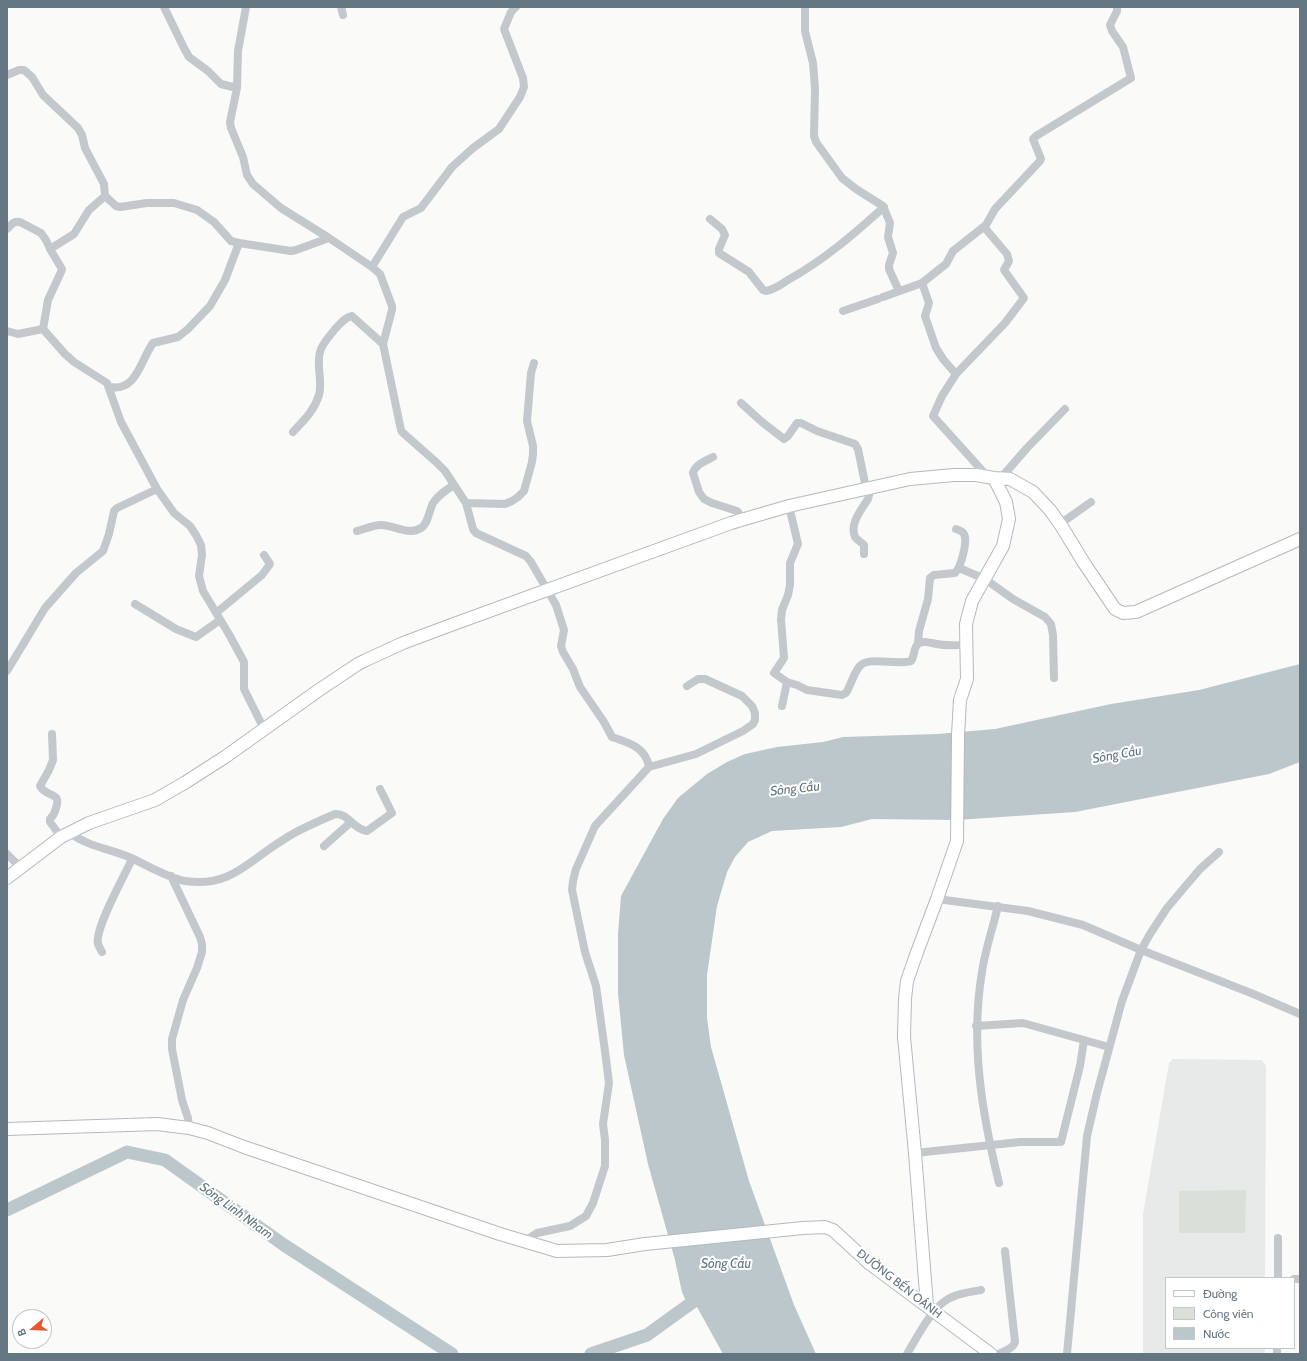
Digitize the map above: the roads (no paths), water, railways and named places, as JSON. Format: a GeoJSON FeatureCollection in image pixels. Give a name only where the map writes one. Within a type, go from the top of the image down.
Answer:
{"type":"FeatureCollection","features":[{"type":"Feature","properties":{"kind":"street"},"geometry":{"type":"LineString","coordinates":[[164,7],[189,57],[208,71],[221,84],[237,88]]}},
{"type":"Feature","properties":{"kind":"street"},"geometry":{"type":"LineString","coordinates":[[246,7],[237,56],[237,88],[230,122],[243,157],[247,175],[253,184],[281,208],[329,238],[380,274],[392,306],[383,344],[402,432],[445,471],[466,503],[473,529],[476,533],[526,556],[531,562],[556,605],[564,630],[561,646],[580,687],[604,722],[612,738],[631,744],[643,753],[648,759],[649,767]]}},
{"type":"Feature","properties":{"kind":"street"},"geometry":{"type":"LineString","coordinates":[[372,267],[404,217],[421,208],[452,167],[473,148],[497,131],[520,97],[524,86],[523,78],[504,29],[511,12],[516,7]]}},
{"type":"Feature","properties":{"kind":"street"},"geometry":{"type":"LineString","coordinates":[[805,7],[805,30],[813,63],[815,88],[814,136],[816,142],[842,178],[884,207],[890,223],[888,237],[893,253],[889,269],[900,291]]}},
{"type":"Feature","properties":{"kind":"street"},"geometry":{"type":"LineString","coordinates":[[843,312],[922,282],[946,264],[953,251],[984,228],[994,209],[1040,161],[1041,159],[1034,139],[1036,136],[1131,78],[1123,47],[1112,31],[1110,25],[1117,11],[1117,7]]}},
{"type":"Feature","properties":{"kind":"street"},"geometry":{"type":"LineString","coordinates":[[7,75],[19,70],[24,70],[32,77],[43,95],[78,128],[82,135],[85,148],[104,184],[105,196],[116,206],[120,207],[148,203],[174,203],[197,210],[214,222],[231,241],[291,251],[329,238]]}},
{"type":"Feature","properties":{"kind":"street"},"geometry":{"type":"LineString","coordinates":[[50,249],[74,234],[89,210],[105,196]]}},
{"type":"Feature","properties":{"kind":"street"},"geometry":{"type":"LineString","coordinates":[[710,219],[722,229],[725,235],[719,249],[719,253],[749,272],[763,290],[766,291],[795,276],[826,256],[841,245],[884,207]]}},
{"type":"Feature","properties":{"kind":"street"},"geometry":{"type":"LineString","coordinates":[[7,229],[13,222],[20,222],[40,233],[46,240],[62,269],[48,300],[43,329]]}},
{"type":"Feature","properties":{"kind":"street"},"geometry":{"type":"LineString","coordinates":[[907,1354],[930,1309],[904,1037],[905,999],[909,975],[957,841],[958,735],[960,700],[966,683],[966,624],[968,611],[972,601],[1003,546],[1008,519],[1006,502],[994,478],[933,416],[942,396],[956,374],[1006,323],[1024,298],[1004,270],[1009,261],[1007,254],[984,228]]}},
{"type":"Feature","properties":{"kind":"street"},"geometry":{"type":"LineString","coordinates":[[43,329],[74,362],[101,378],[110,386],[117,388],[130,381],[138,372],[153,343],[178,337],[210,306],[225,280],[239,243]]}},
{"type":"Feature","properties":{"kind":"street"},"geometry":{"type":"LineString","coordinates":[[922,282],[929,303],[925,316],[936,348],[956,374]]}},
{"type":"Feature","properties":{"kind":"street"},"geometry":{"type":"LineString","coordinates":[[292,432],[311,413],[319,393],[321,380],[320,350],[346,318],[352,316],[383,344]]}},
{"type":"Feature","properties":{"kind":"street"},"geometry":{"type":"LineString","coordinates":[[7,331],[18,334],[43,329]]}},
{"type":"Feature","properties":{"kind":"street"},"geometry":{"type":"LineString","coordinates":[[466,503],[505,504],[518,497],[524,491],[533,454],[533,446],[527,421],[531,373],[534,363]]}},
{"type":"Feature","properties":{"kind":"street"},"geometry":{"type":"LineString","coordinates":[[110,386],[121,422],[157,489],[171,510],[190,526],[201,545],[202,555],[199,576],[203,591],[244,662],[244,689],[264,729]]}},
{"type":"Feature","properties":{"kind":"street"},"geometry":{"type":"LineString","coordinates":[[741,403],[784,439],[798,424],[801,423],[817,431],[855,444],[858,449],[869,488],[868,499],[855,521],[854,533],[856,539],[864,545],[864,554]]}},
{"type":"Feature","properties":{"kind":"street"},"geometry":{"type":"LineString","coordinates":[[994,478],[1065,409]]}},
{"type":"Feature","properties":{"kind":"street"},"geometry":{"type":"LineString","coordinates":[[713,457],[696,466],[694,470],[693,474],[699,492],[704,498],[712,503],[737,511],[743,519]]}},
{"type":"Feature","properties":{"kind":"street"},"geometry":{"type":"LineString","coordinates":[[7,878],[20,867],[66,835],[89,823],[155,800],[205,769],[362,662],[403,643],[548,590],[743,519],[789,506],[910,479],[954,475],[976,475],[1010,479],[1033,492],[1050,510],[1104,594],[1115,609],[1123,613],[1136,612],[1300,539]]}},
{"type":"Feature","properties":{"kind":"street"},"geometry":{"type":"LineString","coordinates":[[357,531],[379,525],[388,525],[408,531],[418,530],[423,527],[429,511],[437,498],[454,485]]}},
{"type":"Feature","properties":{"kind":"street"},"geometry":{"type":"LineString","coordinates":[[7,671],[45,608],[76,573],[102,550],[109,534],[116,508],[157,489]]}},
{"type":"Feature","properties":{"kind":"street"},"geometry":{"type":"LineString","coordinates":[[1060,524],[1091,502]]}},
{"type":"Feature","properties":{"kind":"street"},"geometry":{"type":"LineString","coordinates":[[789,506],[798,544],[790,563],[790,585],[782,610],[781,619],[784,658],[774,673],[786,682],[807,690],[842,695],[846,693],[855,674],[862,665],[884,661],[897,664],[911,661],[918,643],[919,632],[928,599],[930,578],[934,575],[956,573],[959,568],[964,552],[965,536],[956,529]]}},
{"type":"Feature","properties":{"kind":"street"},"geometry":{"type":"LineString","coordinates":[[134,604],[176,629],[196,637],[262,575],[270,564],[264,555]]}},
{"type":"Feature","properties":{"kind":"street"},"geometry":{"type":"LineString","coordinates":[[959,568],[985,579],[1013,599],[1045,617],[1051,624],[1053,635],[1054,678]]}},
{"type":"Feature","properties":{"kind":"street"},"geometry":{"type":"LineString","coordinates":[[918,643],[923,642],[966,645]]}},
{"type":"Feature","properties":{"kind":"street"},"geometry":{"type":"LineString","coordinates":[[523,1242],[537,1233],[570,1226],[586,1216],[593,1203],[605,1166],[605,1140],[603,1124],[609,1083],[608,1074],[596,986],[585,952],[572,890],[573,881],[582,854],[595,826],[649,767],[696,754],[743,731],[753,724],[755,720],[755,713],[752,706],[742,696],[706,679],[698,679],[687,686]]}},
{"type":"Feature","properties":{"kind":"street"},"geometry":{"type":"LineString","coordinates":[[782,706],[786,682]]}},
{"type":"Feature","properties":{"kind":"street"},"geometry":{"type":"LineString","coordinates":[[52,734],[53,760],[40,786],[44,792],[57,798],[57,808],[54,815],[50,819],[50,822],[66,835],[132,859],[184,881],[205,882],[224,879],[233,875],[283,839],[334,814],[339,813],[361,830],[367,831],[392,813],[380,789]]}},
{"type":"Feature","properties":{"kind":"street"},"geometry":{"type":"LineString","coordinates":[[324,846],[351,822]]}},
{"type":"Feature","properties":{"kind":"street"},"geometry":{"type":"LineString","coordinates":[[1067,1354],[1085,1152],[1097,1093],[1122,1001],[1141,950],[1167,908],[1200,869],[1218,852]]}},
{"type":"Feature","properties":{"kind":"street"},"geometry":{"type":"LineString","coordinates":[[7,854],[20,867]]}},
{"type":"Feature","properties":{"kind":"street"},"geometry":{"type":"LineString","coordinates":[[102,952],[98,944],[99,932],[108,909],[132,859]]}},
{"type":"Feature","properties":{"kind":"street"},"geometry":{"type":"LineString","coordinates":[[171,876],[202,944],[198,968],[183,1000],[172,1039],[172,1049],[182,1100],[188,1118],[188,1128]]}},
{"type":"Feature","properties":{"kind":"street"},"geometry":{"type":"LineString","coordinates":[[937,899],[1028,911],[1083,925],[1300,1014]]}},
{"type":"Feature","properties":{"kind":"street"},"geometry":{"type":"LineString","coordinates":[[998,906],[982,971],[976,1026],[982,1100],[990,1146],[999,1183]]}},
{"type":"Feature","properties":{"kind":"street"},"geometry":{"type":"LineString","coordinates":[[976,1026],[1023,1023],[1109,1047]]}},
{"type":"Feature","properties":{"kind":"street"},"geometry":{"type":"LineString","coordinates":[[915,1153],[1020,1142],[1062,1142],[1080,1066],[1084,1040]]}},
{"type":"Feature","properties":{"kind":"street","name":"ĐƯỜNG BẾN OÁNH"},"geometry":{"type":"LineString","coordinates":[[7,1130],[157,1124],[188,1128],[208,1133],[244,1147],[523,1242],[557,1252],[607,1250],[645,1244],[825,1227],[833,1230],[870,1264],[991,1354]]}},
{"type":"Feature","properties":{"kind":"street"},"geometry":{"type":"LineString","coordinates":[[1278,1238],[1278,1277]]}},
{"type":"Feature","properties":{"kind":"street"},"geometry":{"type":"LineString","coordinates":[[998,1354],[1014,1346],[1015,1342],[1005,1251]]}},
{"type":"Feature","properties":{"kind":"street"},"geometry":{"type":"LineString","coordinates":[[930,1309],[968,1292],[981,1290]]}},
{"type":"Feature","properties":{"kind":"water","name":"Sông Cầu"},"geometry":{"type":"Polygon","coordinates":[[[1300,664],[1300,762],[1269,774],[1075,812],[957,820],[872,819],[841,827],[772,831],[748,842],[735,857],[727,872],[717,906],[707,975],[707,1018],[711,1047],[749,1181],[794,1305],[816,1354],[723,1354],[697,1307],[689,1308],[682,1292],[675,1260],[648,1164],[624,1055],[618,993],[618,934],[621,896],[663,819],[678,798],[707,774],[727,762],[745,754],[777,747],[823,742],[843,737],[937,734],[995,729],[1111,704],[1199,690],[1300,664]]]}},
{"type":"Feature","properties":{"kind":"waterway","name":"Sông Linh Nham"},"geometry":{"type":"LineString","coordinates":[[7,1210],[127,1152],[165,1160],[284,1245],[452,1354]]}},
{"type":"Feature","properties":{"kind":"waterway","name":"Sông Linh Nham"},"geometry":{"type":"LineString","coordinates":[[591,1354],[647,1335],[701,1296]]}}]}
